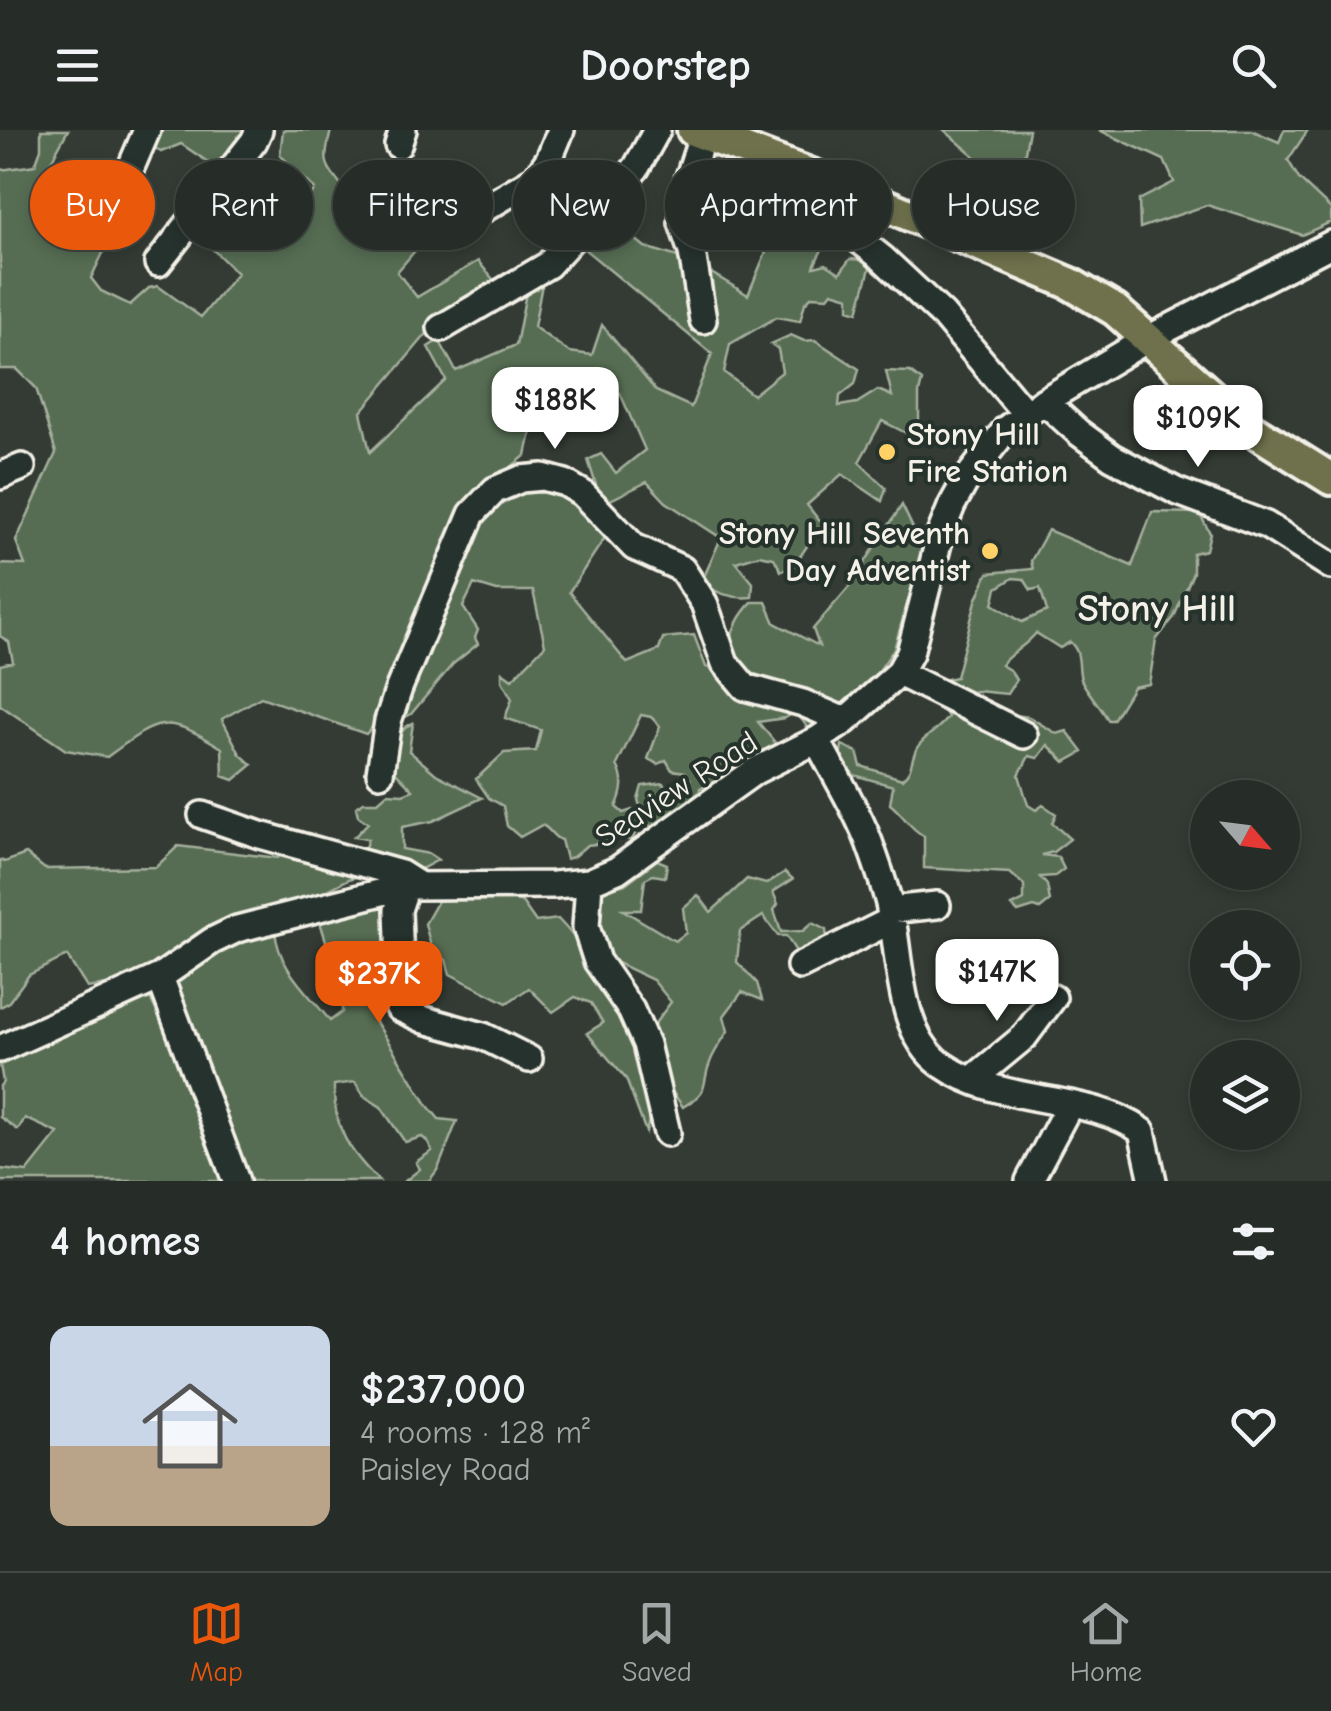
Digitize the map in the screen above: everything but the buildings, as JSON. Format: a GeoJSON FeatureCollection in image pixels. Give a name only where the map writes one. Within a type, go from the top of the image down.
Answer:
{"type":"FeatureCollection","features":[{"type":"Feature","properties":{"kind":"main road"},"geometry":{"type":"LineString","coordinates":[[698,132],[746,139],[775,160]]}},
{"type":"Feature","properties":{"kind":"main road"},"geometry":{"type":"LineString","coordinates":[[892,209],[1069,283],[1115,310],[1242,424],[1331,479]]}},
{"type":"Feature","properties":{"kind":"street"},"geometry":{"type":"LineString","coordinates":[[134,160],[147,130]]}},
{"type":"Feature","properties":{"kind":"street"},"geometry":{"type":"LineString","coordinates":[[158,264],[259,130]]}},
{"type":"Feature","properties":{"kind":"street"},"geometry":{"type":"LineString","coordinates":[[493,203],[536,178],[549,159],[560,130]]}},
{"type":"Feature","properties":{"kind":"street"},"geometry":{"type":"LineString","coordinates":[[441,328],[548,265],[636,168],[657,130]]}},
{"type":"Feature","properties":{"kind":"street"},"geometry":{"type":"LineString","coordinates":[[698,132],[682,223],[692,252],[702,320]]}},
{"type":"Feature","properties":{"kind":"street","name":"Seaview Road"},"geometry":{"type":"LineString","coordinates":[[0,1048],[160,977],[212,941],[238,929],[413,887],[589,882],[617,870],[755,771],[844,722],[898,673],[910,654],[941,532],[952,505],[966,480],[1006,429],[1035,407],[1146,340],[1331,244]]}},
{"type":"Feature","properties":{"kind":"street"},"geometry":{"type":"LineString","coordinates":[[872,250],[1035,407],[1112,457],[1176,491],[1266,526],[1331,566]]}},
{"type":"Feature","properties":{"kind":"street"},"geometry":{"type":"LineString","coordinates":[[380,774],[388,721],[399,688],[472,514],[495,490],[521,479],[543,478],[582,492],[634,547],[682,569],[704,603],[725,662],[745,687],[803,703],[844,722]]}},
{"type":"Feature","properties":{"kind":"street"},"geometry":{"type":"LineString","coordinates":[[898,673],[1024,734]]}},
{"type":"Feature","properties":{"kind":"street"},"geometry":{"type":"LineString","coordinates":[[817,740],[868,838],[891,915],[910,1018],[927,1051],[943,1065],[1002,1092],[1122,1117],[1142,1131],[1153,1181]]}},
{"type":"Feature","properties":{"kind":"street"},"geometry":{"type":"LineString","coordinates":[[202,815],[401,874],[413,887],[398,910],[399,1008],[425,1020],[483,1036],[529,1060]]}},
{"type":"Feature","properties":{"kind":"street"},"geometry":{"type":"LineString","coordinates":[[589,882],[586,927],[598,961],[631,1010],[646,1044],[668,1133]]}},
{"type":"Feature","properties":{"kind":"street"},"geometry":{"type":"LineString","coordinates":[[800,966],[891,915],[937,905]]}},
{"type":"Feature","properties":{"kind":"street"},"geometry":{"type":"LineString","coordinates":[[160,977],[236,1181]]}},
{"type":"Feature","properties":{"kind":"street"},"geometry":{"type":"LineString","coordinates":[[973,1080],[1024,1037],[1053,998]]}},
{"type":"Feature","properties":{"kind":"street"},"geometry":{"type":"LineString","coordinates":[[1029,1181],[1070,1106]]}},
{"type":"Feature","properties":{"kind":"green space"},"geometry":{"type":"Polygon","coordinates":[[[41,130],[68,130],[52,160],[37,160],[41,130]]]}},
{"type":"Feature","properties":{"kind":"green space"},"geometry":{"type":"Polygon","coordinates":[[[151,130],[249,130],[227,160],[205,160],[181,144],[161,152],[146,142],[151,130]]]}},
{"type":"Feature","properties":{"kind":"green space"},"geometry":{"type":"Polygon","coordinates":[[[283,130],[331,130],[327,162],[333,174],[333,250],[416,250],[397,272],[417,297],[478,261],[496,283],[446,311],[361,412],[370,452],[446,380],[428,347],[439,340],[456,371],[516,345],[526,293],[543,279],[534,327],[569,352],[592,355],[602,325],[656,391],[691,407],[712,354],[585,250],[645,247],[691,261],[748,295],[767,250],[822,250],[814,267],[826,264],[840,273],[850,259],[867,260],[871,264],[858,312],[849,309],[849,297],[832,292],[828,297],[812,296],[805,303],[800,321],[777,317],[730,344],[724,372],[753,395],[782,372],[778,349],[771,344],[791,335],[804,341],[815,340],[859,369],[855,384],[840,396],[839,406],[857,403],[878,390],[892,396],[886,371],[910,372],[922,381],[919,424],[910,435],[882,421],[859,462],[886,488],[882,501],[842,474],[807,505],[822,524],[793,567],[781,571],[774,558],[759,555],[736,562],[753,583],[752,597],[739,597],[718,592],[703,579],[721,538],[666,502],[647,482],[602,504],[588,460],[601,454],[616,473],[645,450],[620,393],[591,410],[540,392],[526,455],[493,482],[379,719],[366,734],[261,697],[222,719],[240,754],[252,765],[234,780],[223,776],[222,748],[174,725],[151,728],[107,757],[66,750],[0,705],[0,665],[13,662],[9,642],[0,636],[0,564],[25,565],[16,541],[56,453],[36,388],[17,369],[0,369],[0,170],[30,166],[30,250],[105,250],[91,278],[101,291],[130,305],[149,288],[158,286],[201,317],[237,273],[213,250],[313,250],[313,160],[285,160],[280,155],[283,130]]]}},
{"type":"Feature","properties":{"kind":"green space"},"geometry":{"type":"Polygon","coordinates":[[[944,130],[1029,130],[1024,160],[979,160],[944,130]]]}},
{"type":"Feature","properties":{"kind":"green space"},"geometry":{"type":"Polygon","coordinates":[[[1099,130],[1251,130],[1279,142],[1284,130],[1308,130],[1288,160],[1299,179],[1331,209],[1331,222],[1302,235],[1207,205],[1140,228],[1139,200],[1174,182],[1164,160],[1099,130]]]}},
{"type":"Feature","properties":{"kind":"green space"},"geometry":{"type":"Polygon","coordinates":[[[523,484],[578,496],[610,530],[569,592],[627,663],[659,650],[663,638],[694,635],[706,667],[730,674],[826,719],[809,729],[796,712],[785,718],[758,722],[778,746],[753,763],[731,768],[700,788],[699,804],[654,828],[646,823],[638,800],[642,786],[663,783],[672,803],[684,781],[690,779],[685,772],[672,770],[666,760],[658,764],[648,759],[660,726],[651,717],[641,715],[617,765],[622,786],[616,807],[623,813],[632,810],[638,829],[631,841],[611,832],[604,843],[587,845],[566,859],[561,840],[542,825],[520,837],[507,826],[503,806],[489,798],[476,779],[504,753],[536,751],[541,730],[505,718],[512,699],[502,681],[502,672],[512,679],[545,645],[533,591],[497,591],[474,584],[463,607],[478,630],[478,644],[453,664],[411,714],[390,725],[474,518],[523,484]]]}},
{"type":"Feature","properties":{"kind":"green space"},"geometry":{"type":"Polygon","coordinates":[[[902,505],[923,549],[894,649],[871,682],[838,709],[776,692],[743,677],[735,668],[730,646],[737,623],[752,602],[766,602],[775,623],[819,646],[813,629],[849,587],[902,505]]]}},
{"type":"Feature","properties":{"kind":"green space"},"geometry":{"type":"Polygon","coordinates":[[[1152,512],[1199,513],[1210,533],[1206,550],[1193,553],[1193,573],[1174,617],[1156,640],[1149,684],[1133,687],[1113,720],[1108,720],[1083,683],[1074,646],[1070,642],[1060,648],[1036,633],[1001,665],[1016,680],[1007,694],[977,691],[942,697],[938,688],[956,677],[976,601],[988,573],[1033,569],[1031,561],[1048,530],[1132,566],[1152,512]],[[1013,578],[997,588],[993,604],[1022,622],[1047,611],[1040,588],[1031,590],[1024,579],[1013,578]]]}},
{"type":"Feature","properties":{"kind":"green space"},"geometry":{"type":"Polygon","coordinates":[[[941,705],[1029,717],[1057,734],[1067,731],[1083,752],[1065,762],[1048,745],[1038,758],[1029,756],[1019,775],[1028,805],[1036,810],[1043,805],[1056,814],[1052,823],[1070,839],[1042,855],[1058,857],[1064,869],[1055,876],[1040,877],[1047,885],[1050,901],[1040,909],[1018,912],[1012,906],[1024,900],[1024,885],[1010,873],[924,868],[924,836],[890,804],[893,786],[854,775],[840,759],[842,745],[857,752],[861,766],[902,779],[920,744],[948,717],[941,705]]]}},
{"type":"Feature","properties":{"kind":"green space"},"geometry":{"type":"Polygon","coordinates":[[[413,723],[409,751],[436,774],[482,798],[433,821],[402,827],[402,849],[429,854],[438,860],[423,868],[376,871],[349,879],[293,908],[170,953],[140,980],[87,988],[67,956],[29,975],[8,1003],[0,1007],[0,860],[5,862],[26,854],[45,869],[156,867],[178,846],[278,858],[287,844],[363,853],[368,839],[354,837],[368,823],[358,816],[356,807],[364,802],[378,802],[388,793],[413,790],[390,766],[399,735],[413,723]]]}},
{"type":"Feature","properties":{"kind":"green space"},"geometry":{"type":"Polygon","coordinates":[[[657,860],[667,864],[665,877],[653,875],[645,879],[641,910],[623,910],[675,941],[686,933],[683,908],[698,895],[711,912],[747,879],[766,884],[785,872],[793,879],[773,892],[781,932],[803,931],[812,923],[826,930],[827,940],[797,953],[786,936],[778,936],[763,916],[740,931],[737,962],[757,983],[762,1000],[742,992],[724,1016],[728,1031],[711,1060],[702,1090],[683,1107],[659,1073],[650,1030],[671,1002],[653,980],[600,955],[588,895],[625,884],[657,860]]]}},
{"type":"Feature","properties":{"kind":"green space"},"geometry":{"type":"Polygon","coordinates":[[[498,894],[522,902],[536,922],[558,919],[604,981],[643,1061],[651,1108],[646,1132],[626,1079],[587,1033],[603,1023],[591,1003],[575,997],[553,1012],[529,988],[507,1003],[450,974],[446,960],[432,950],[425,924],[438,901],[498,894]]]}},
{"type":"Feature","properties":{"kind":"green space"},"geometry":{"type":"Polygon","coordinates":[[[383,896],[389,909],[388,985],[377,993],[368,1009],[428,1106],[439,1119],[457,1121],[438,1169],[429,1181],[405,1181],[420,1169],[416,1162],[432,1151],[428,1142],[422,1137],[405,1142],[381,1107],[364,1096],[355,1082],[334,1085],[336,1114],[351,1149],[379,1181],[245,1181],[175,993],[180,972],[233,937],[275,930],[288,968],[330,1021],[342,1012],[342,1000],[351,995],[351,989],[361,984],[365,963],[352,945],[340,951],[335,941],[327,944],[317,913],[383,896]]]}},
{"type":"Feature","properties":{"kind":"green space"},"geometry":{"type":"Polygon","coordinates":[[[150,998],[194,1088],[227,1181],[0,1181],[0,1169],[27,1172],[58,1133],[25,1118],[18,1130],[0,1117],[0,1065],[150,998]]]}},
{"type":"Feature","properties":{"kind":"place","name":"Stony Hill Fire Station"},"geometry":{"type":"Point","coordinates":[887,452]}},
{"type":"Feature","properties":{"kind":"place","name":"Stony Hill Seventh Day Adventist"},"geometry":{"type":"Point","coordinates":[990,551]}},
{"type":"Feature","properties":{"kind":"district","name":"Stony Hill"},"geometry":{"type":"Point","coordinates":[1157,608]}}]}
